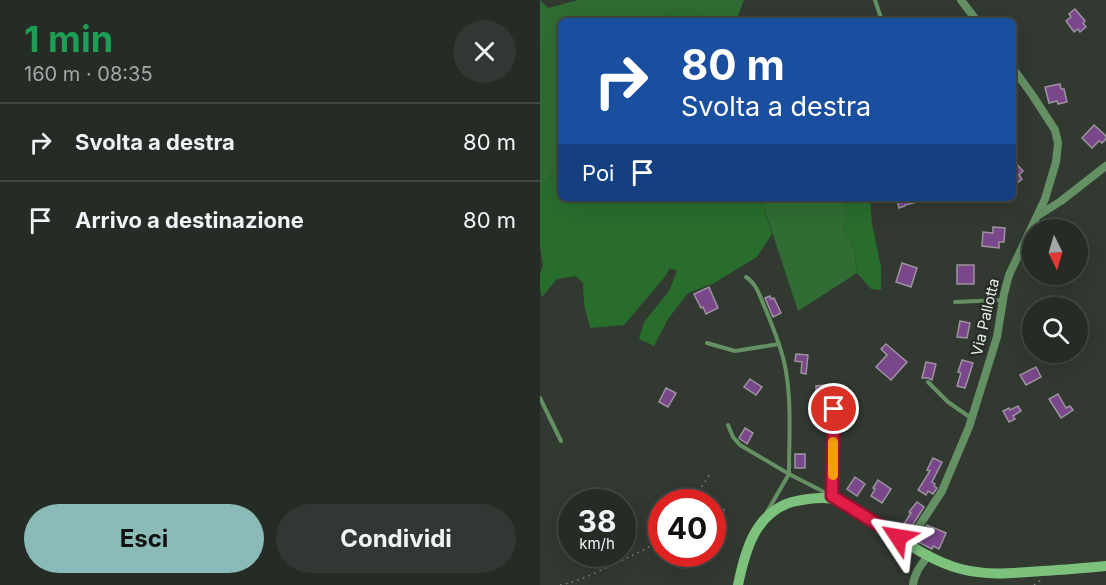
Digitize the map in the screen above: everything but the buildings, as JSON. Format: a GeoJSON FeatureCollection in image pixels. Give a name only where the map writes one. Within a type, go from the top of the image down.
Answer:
{"type":"FeatureCollection","features":[{"type":"Feature","properties":{"kind":"street"},"geometry":{"type":"LineString","coordinates":[[961,0],[975,18]]}},
{"type":"Feature","properties":{"kind":"street","name":"Via Pallotta"},"geometry":{"type":"LineString","coordinates":[[908,543],[942,491],[972,419],[997,337],[1010,271],[1052,181],[1058,140],[1053,128],[1016,73]]}},
{"type":"Feature","properties":{"kind":"street"},"geometry":{"type":"LineString","coordinates":[[1037,216],[1061,201],[1106,166]]}},
{"type":"Feature","properties":{"kind":"street"},"geometry":{"type":"LineString","coordinates":[[738,585],[744,561],[761,523],[780,507],[792,502],[815,498],[825,498],[850,506],[908,543],[957,568],[987,573],[1014,573],[1106,566]]}},
{"type":"Feature","properties":{"kind":"street"},"geometry":{"type":"LineString","coordinates":[[913,585],[914,576],[929,555]]}},
{"type":"Feature","properties":{"kind":"lane"},"geometry":{"type":"LineString","coordinates":[[875,0],[881,18]]}},
{"type":"Feature","properties":{"kind":"lane"},"geometry":{"type":"LineString","coordinates":[[746,277],[756,286],[779,344],[788,388],[789,474],[754,535]]}},
{"type":"Feature","properties":{"kind":"lane"},"geometry":{"type":"LineString","coordinates":[[955,302],[1003,300]]}},
{"type":"Feature","properties":{"kind":"lane"},"geometry":{"type":"LineString","coordinates":[[707,343],[735,351],[779,344]]}},
{"type":"Feature","properties":{"kind":"lane"},"geometry":{"type":"LineString","coordinates":[[928,382],[948,402],[972,419]]}},
{"type":"Feature","properties":{"kind":"lane"},"geometry":{"type":"LineString","coordinates":[[832,396],[834,414],[832,496]]}},
{"type":"Feature","properties":{"kind":"lane"},"geometry":{"type":"LineString","coordinates":[[540,398],[561,441]]}},
{"type":"Feature","properties":{"kind":"lane"},"geometry":{"type":"LineString","coordinates":[[728,425],[733,437],[740,445],[850,506]]}},
{"type":"Feature","properties":{"kind":"path"},"geometry":{"type":"LineString","coordinates":[[700,489],[710,474]]}},
{"type":"Feature","properties":{"kind":"path"},"geometry":{"type":"LineString","coordinates":[[560,585],[592,574],[648,547]]}},
{"type":"Feature","properties":{"kind":"green space"},"geometry":{"type":"Polygon","coordinates":[[[540,0],[548,8],[578,0],[744,0],[737,18],[706,18],[690,9],[668,10],[665,18],[558,18],[558,167],[540,189],[540,0]]]}},
{"type":"Feature","properties":{"kind":"green space"},"geometry":{"type":"Polygon","coordinates":[[[690,9],[706,18],[665,18],[668,10],[690,9]]]}},
{"type":"Feature","properties":{"kind":"green space"},"geometry":{"type":"Polygon","coordinates":[[[558,167],[558,201],[762,201],[772,234],[757,257],[714,283],[688,293],[668,319],[654,346],[639,339],[644,322],[669,291],[677,271],[670,268],[624,325],[590,328],[584,304],[583,283],[576,276],[557,279],[542,297],[540,290],[543,265],[540,246],[540,189],[558,167]]]}},
{"type":"Feature","properties":{"kind":"green space"},"geometry":{"type":"Polygon","coordinates":[[[762,201],[846,201],[844,230],[854,248],[857,273],[798,311],[762,201]]]}},
{"type":"Feature","properties":{"kind":"green space"},"geometry":{"type":"Polygon","coordinates":[[[846,201],[870,201],[872,224],[881,267],[881,290],[871,289],[857,273],[854,248],[844,230],[846,201]]]}},
{"type":"Feature","properties":{"kind":"slow traffic"},"geometry":{"type":"LineString","coordinates":[[833,442],[833,475]]}},
{"type":"Feature","properties":{"kind":"route"},"geometry":{"type":"LineString","coordinates":[[834,409],[832,496],[898,537]]}}]}
